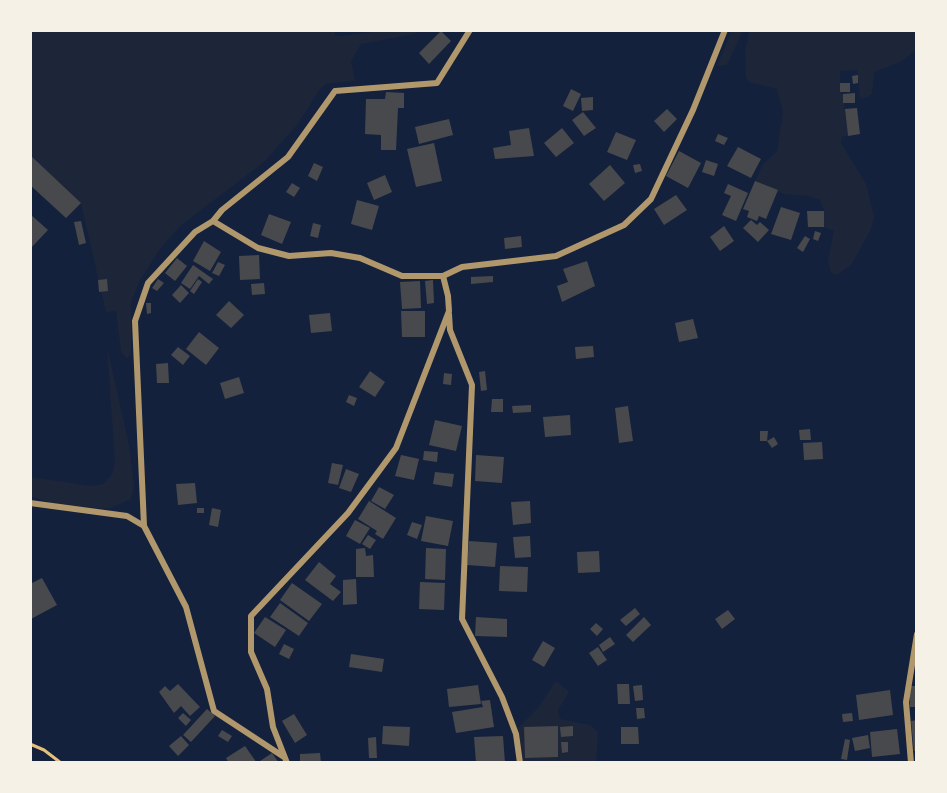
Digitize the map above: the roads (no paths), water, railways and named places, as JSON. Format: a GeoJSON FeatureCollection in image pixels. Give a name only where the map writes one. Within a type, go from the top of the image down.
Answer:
{"type":"FeatureCollection","features":[{"type":"Feature","properties":{"kind":"street"},"geometry":{"type":"LineString","coordinates":[[286,760],[214,711],[186,607],[144,526],[135,321],[148,283],[195,232],[213,221],[222,210],[288,157],[335,91],[436,83],[470,30]]}},
{"type":"Feature","properties":{"kind":"street"},"geometry":{"type":"LineString","coordinates":[[213,221],[258,248],[290,256],[331,253],[360,258],[402,276],[443,276],[462,267],[556,256],[624,225],[651,199],[693,110],[725,30]]}},
{"type":"Feature","properties":{"kind":"street"},"geometry":{"type":"LineString","coordinates":[[443,276],[448,296],[450,330],[472,386],[462,619],[502,697],[516,734],[520,763]]}},
{"type":"Feature","properties":{"kind":"street"},"geometry":{"type":"LineString","coordinates":[[286,760],[273,727],[267,689],[251,652],[251,616],[348,513],[396,448],[448,311]]}},
{"type":"Feature","properties":{"kind":"street"},"geometry":{"type":"LineString","coordinates":[[30,503],[127,516],[144,526]]}},
{"type":"Feature","properties":{"kind":"street"},"geometry":{"type":"LineString","coordinates":[[910,763],[906,702],[917,634]]}}]}
